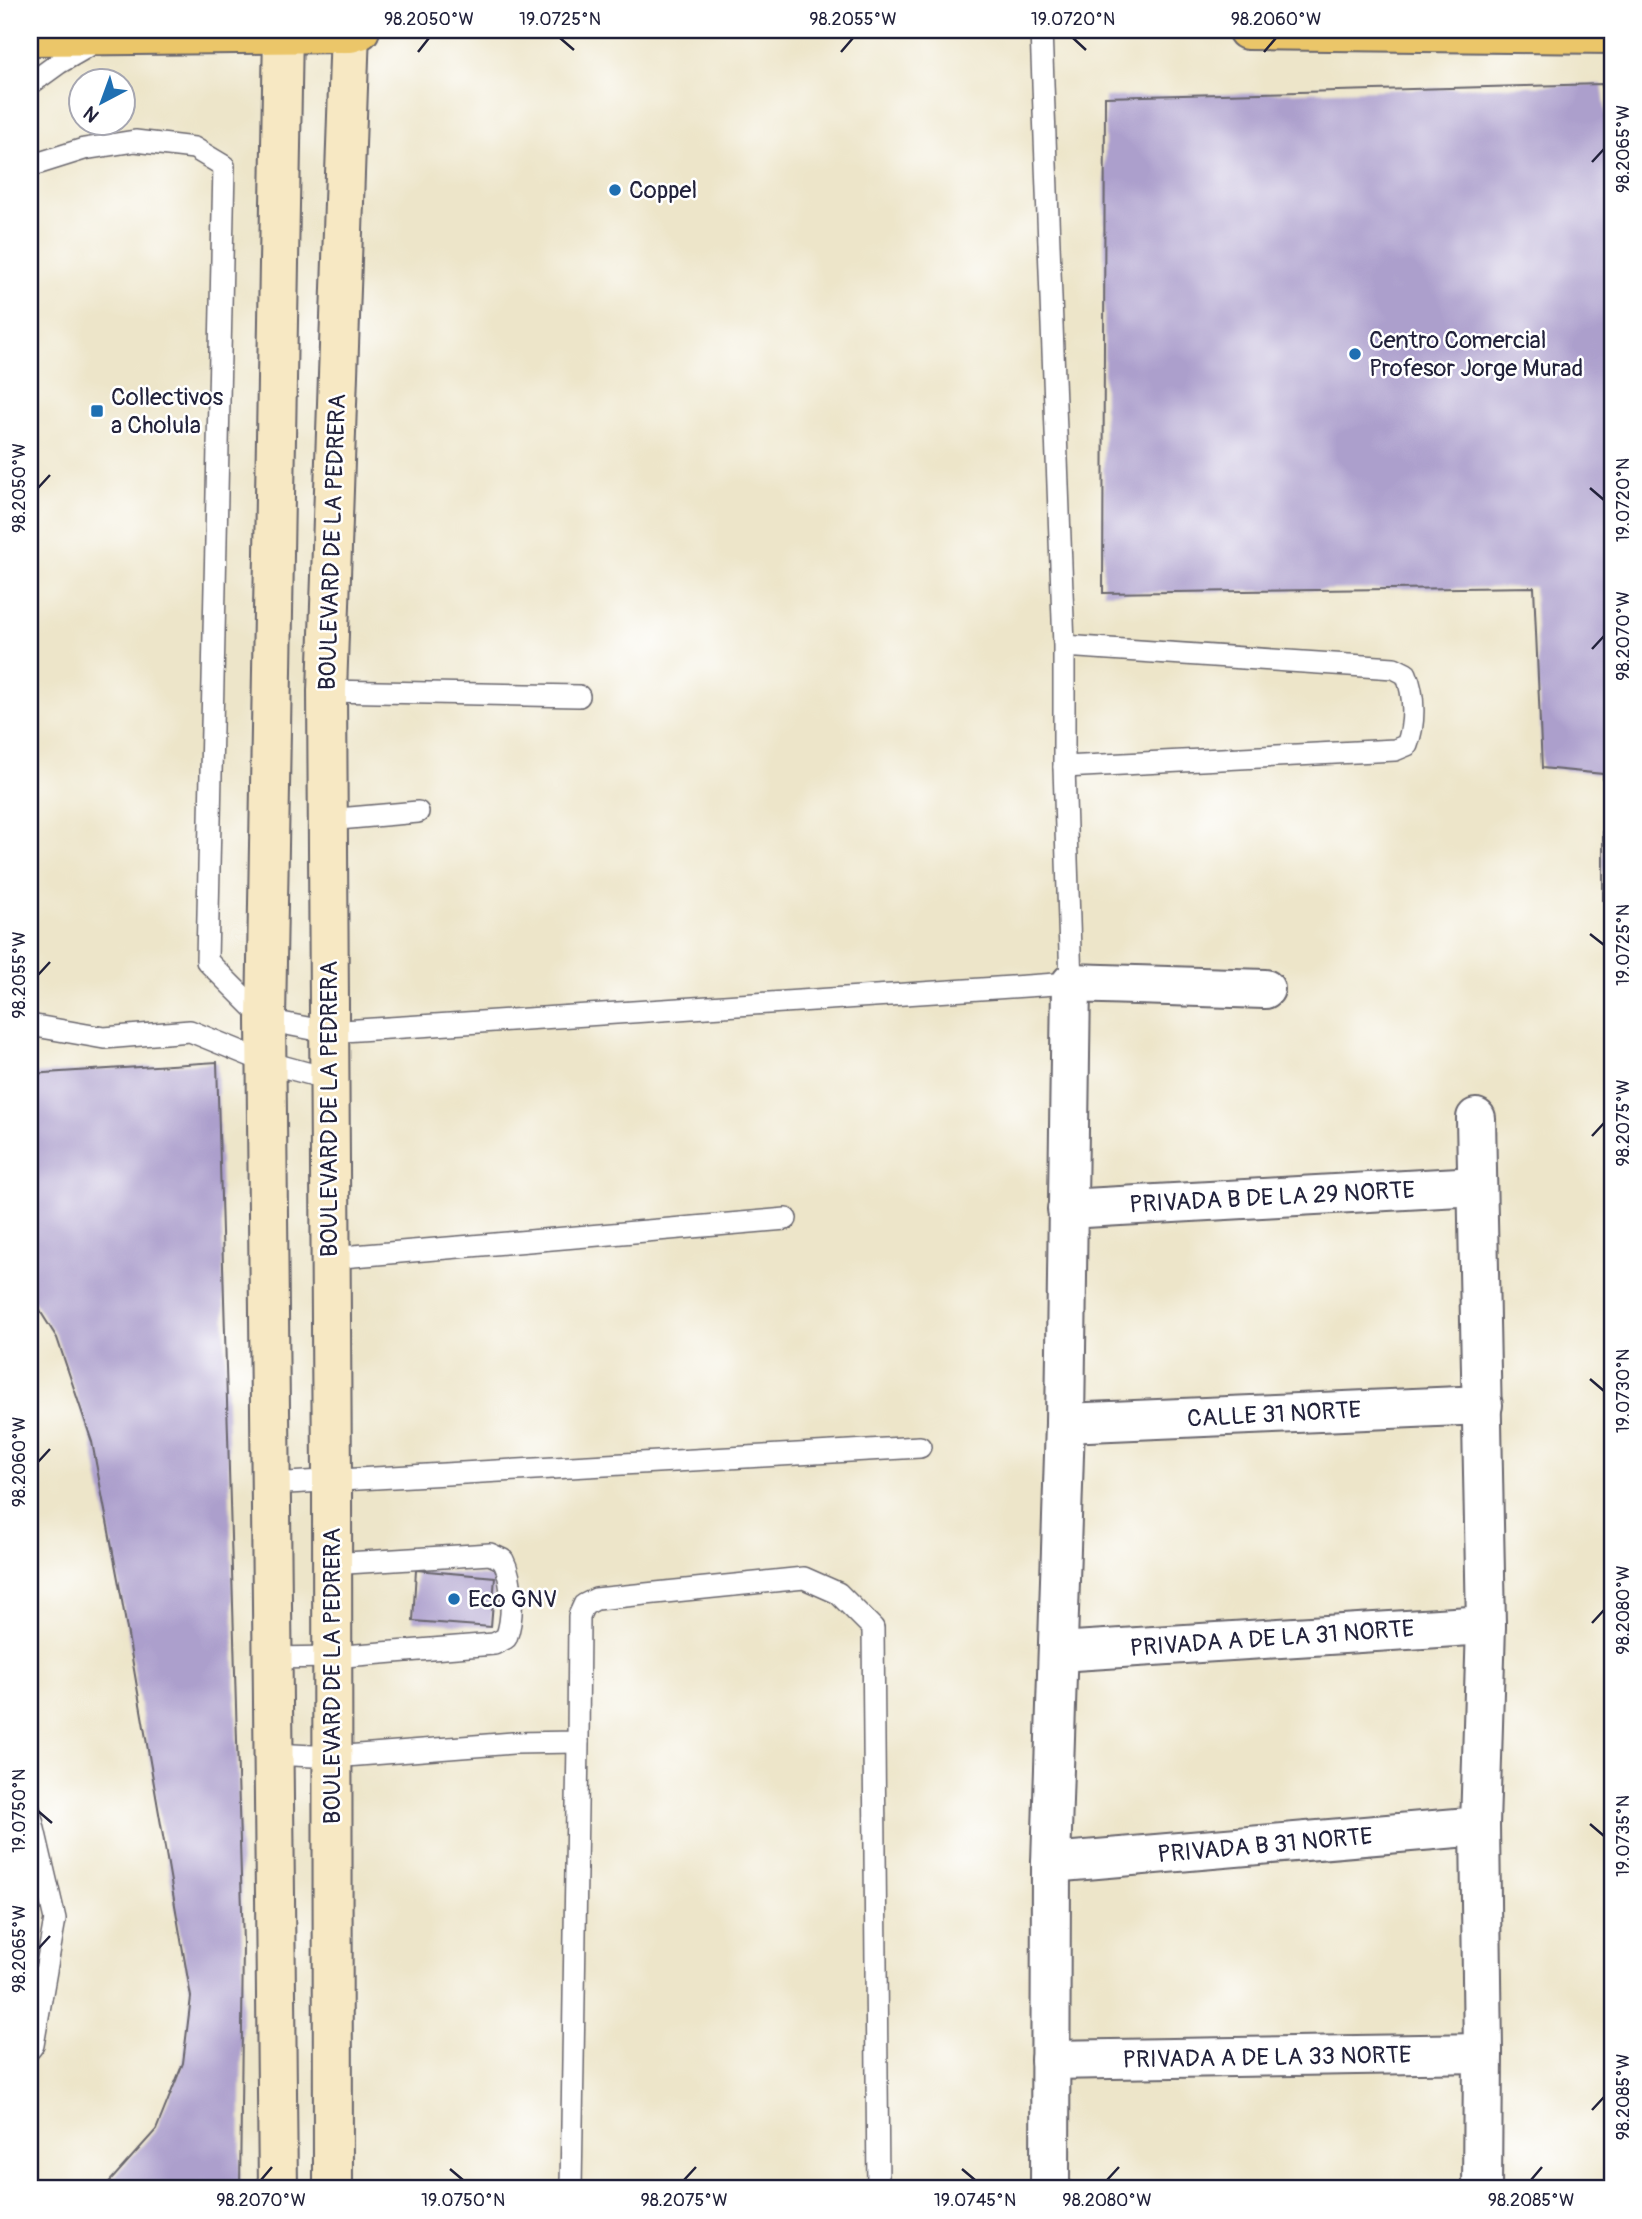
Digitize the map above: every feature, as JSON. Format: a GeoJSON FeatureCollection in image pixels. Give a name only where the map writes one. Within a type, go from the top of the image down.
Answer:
{"type":"FeatureCollection","features":[{"type":"Feature","properties":{"kind":"main road"},"geometry":{"type":"LineString","coordinates":[[1247,30],[1612,34]]}},
{"type":"Feature","properties":{"kind":"main road"},"geometry":{"type":"LineString","coordinates":[[30,36],[353,31]]}},
{"type":"Feature","properties":{"kind":"street"},"geometry":{"type":"LineString","coordinates":[[278,2189],[266,1020],[283,31]]}},
{"type":"Feature","properties":{"kind":"street","name":"BOULEVARD DE LA PEDRERA"},"geometry":{"type":"LineString","coordinates":[[333,2189],[327,691],[353,31]]}},
{"type":"Feature","properties":{"kind":"street"},"geometry":{"type":"LineString","coordinates":[[1050,2189],[1051,1863],[1065,1423],[1071,983],[1265,989]]}},
{"type":"Feature","properties":{"kind":"street"},"geometry":{"type":"LineString","coordinates":[[1476,1118],[1486,1625],[1480,1826],[1482,2189]]}},
{"type":"Feature","properties":{"kind":"street","name":"PRIVADA B DE LA 29 NORTE"},"geometry":{"type":"LineString","coordinates":[[1068,1209],[1477,1186]]}},
{"type":"Feature","properties":{"kind":"street","name":"CALLE 31 NORTE"},"geometry":{"type":"LineString","coordinates":[[1065,1423],[1483,1405]]}},
{"type":"Feature","properties":{"kind":"street","name":"PRIVADA A DE LA 31 NORTE"},"geometry":{"type":"LineString","coordinates":[[1058,1651],[1486,1625]]}},
{"type":"Feature","properties":{"kind":"street","name":"PRIVADA B 31 NORTE"},"geometry":{"type":"LineString","coordinates":[[1051,1863],[1480,1826]]}},
{"type":"Feature","properties":{"kind":"street","name":"PRIVADA A DE LA 33 NORTE"},"geometry":{"type":"LineString","coordinates":[[1050,2060],[1483,2053]]}},
{"type":"Feature","properties":{"kind":"lane"},"geometry":{"type":"LineString","coordinates":[[30,166],[84,149],[135,141],[194,148],[223,166],[207,961],[266,1020],[328,1032],[1071,983],[1064,766],[1064,646],[1041,30]]}},
{"type":"Feature","properties":{"kind":"lane"},"geometry":{"type":"LineString","coordinates":[[30,84],[106,36]]}},
{"type":"Feature","properties":{"kind":"lane"},"geometry":{"type":"LineString","coordinates":[[1064,646],[1394,668],[1406,674],[1411,686],[1412,732],[1407,745],[1395,750],[1064,766]]}},
{"type":"Feature","properties":{"kind":"lane"},"geometry":{"type":"LineString","coordinates":[[327,691],[579,696]]}},
{"type":"Feature","properties":{"kind":"lane"},"geometry":{"type":"LineString","coordinates":[[327,820],[418,812]]}},
{"type":"Feature","properties":{"kind":"lane"},"geometry":{"type":"LineString","coordinates":[[30,1025],[104,1038],[190,1031],[266,1062],[329,1079]]}},
{"type":"Feature","properties":{"kind":"lane"},"geometry":{"type":"LineString","coordinates":[[330,1258],[786,1219]]}},
{"type":"Feature","properties":{"kind":"lane"},"geometry":{"type":"LineString","coordinates":[[270,1484],[920,1447]]}},
{"type":"Feature","properties":{"kind":"lane"},"geometry":{"type":"LineString","coordinates":[[272,1658],[332,1657],[494,1644],[506,1638],[511,1626],[509,1572],[503,1560],[490,1555],[331,1563]]}},
{"type":"Feature","properties":{"kind":"lane"},"geometry":{"type":"LineString","coordinates":[[571,2189],[579,1616],[584,1605],[596,1599],[804,1577],[838,1593],[873,1628],[878,2189]]}},
{"type":"Feature","properties":{"kind":"lane"},"geometry":{"type":"LineString","coordinates":[[273,1754],[332,1757],[513,1742],[579,1742]]}},
{"type":"Feature","properties":{"kind":"lane"},"geometry":{"type":"LineString","coordinates":[[30,1812],[55,1919],[33,2045],[30,2049]]}},
{"type":"Feature","properties":{"kind":"path"},"geometry":{"type":"LineString","coordinates":[[493,30],[557,30]]}},
{"type":"Feature","properties":{"kind":"building","name":"Centro Comercial Profesor Jorge Murad"},"geometry":{"type":"Polygon","coordinates":[[[1602,84],[1607,122],[1612,122],[1612,900],[1603,900],[1603,774],[1542,768],[1534,587],[1103,593],[1105,97],[1602,84]]]}},
{"type":"Feature","properties":{"kind":"building"},"geometry":{"type":"Polygon","coordinates":[[[217,1062],[243,1944],[240,2189],[103,2189],[156,2130],[183,2063],[191,1997],[92,1442],[57,1338],[30,1295],[30,1074],[217,1062]]]}},
{"type":"Feature","properties":{"kind":"building","name":"Eco GNV"},"geometry":{"type":"Polygon","coordinates":[[[416,1570],[495,1577],[491,1627],[413,1621],[416,1570]]]}},
{"type":"Feature","properties":{"kind":"place","name":"Coppel"},"geometry":{"type":"Point","coordinates":[615,190]}},
{"type":"Feature","properties":{"kind":"place","name":"Centro Comercial Profesor Jorge Murad"},"geometry":{"type":"Point","coordinates":[1355,354]}},
{"type":"Feature","properties":{"kind":"place","name":"Collectivos a Cholula"},"geometry":{"type":"Point","coordinates":[97,411]}},
{"type":"Feature","properties":{"kind":"place","name":"Eco GNV"},"geometry":{"type":"Point","coordinates":[454,1599]}}]}
